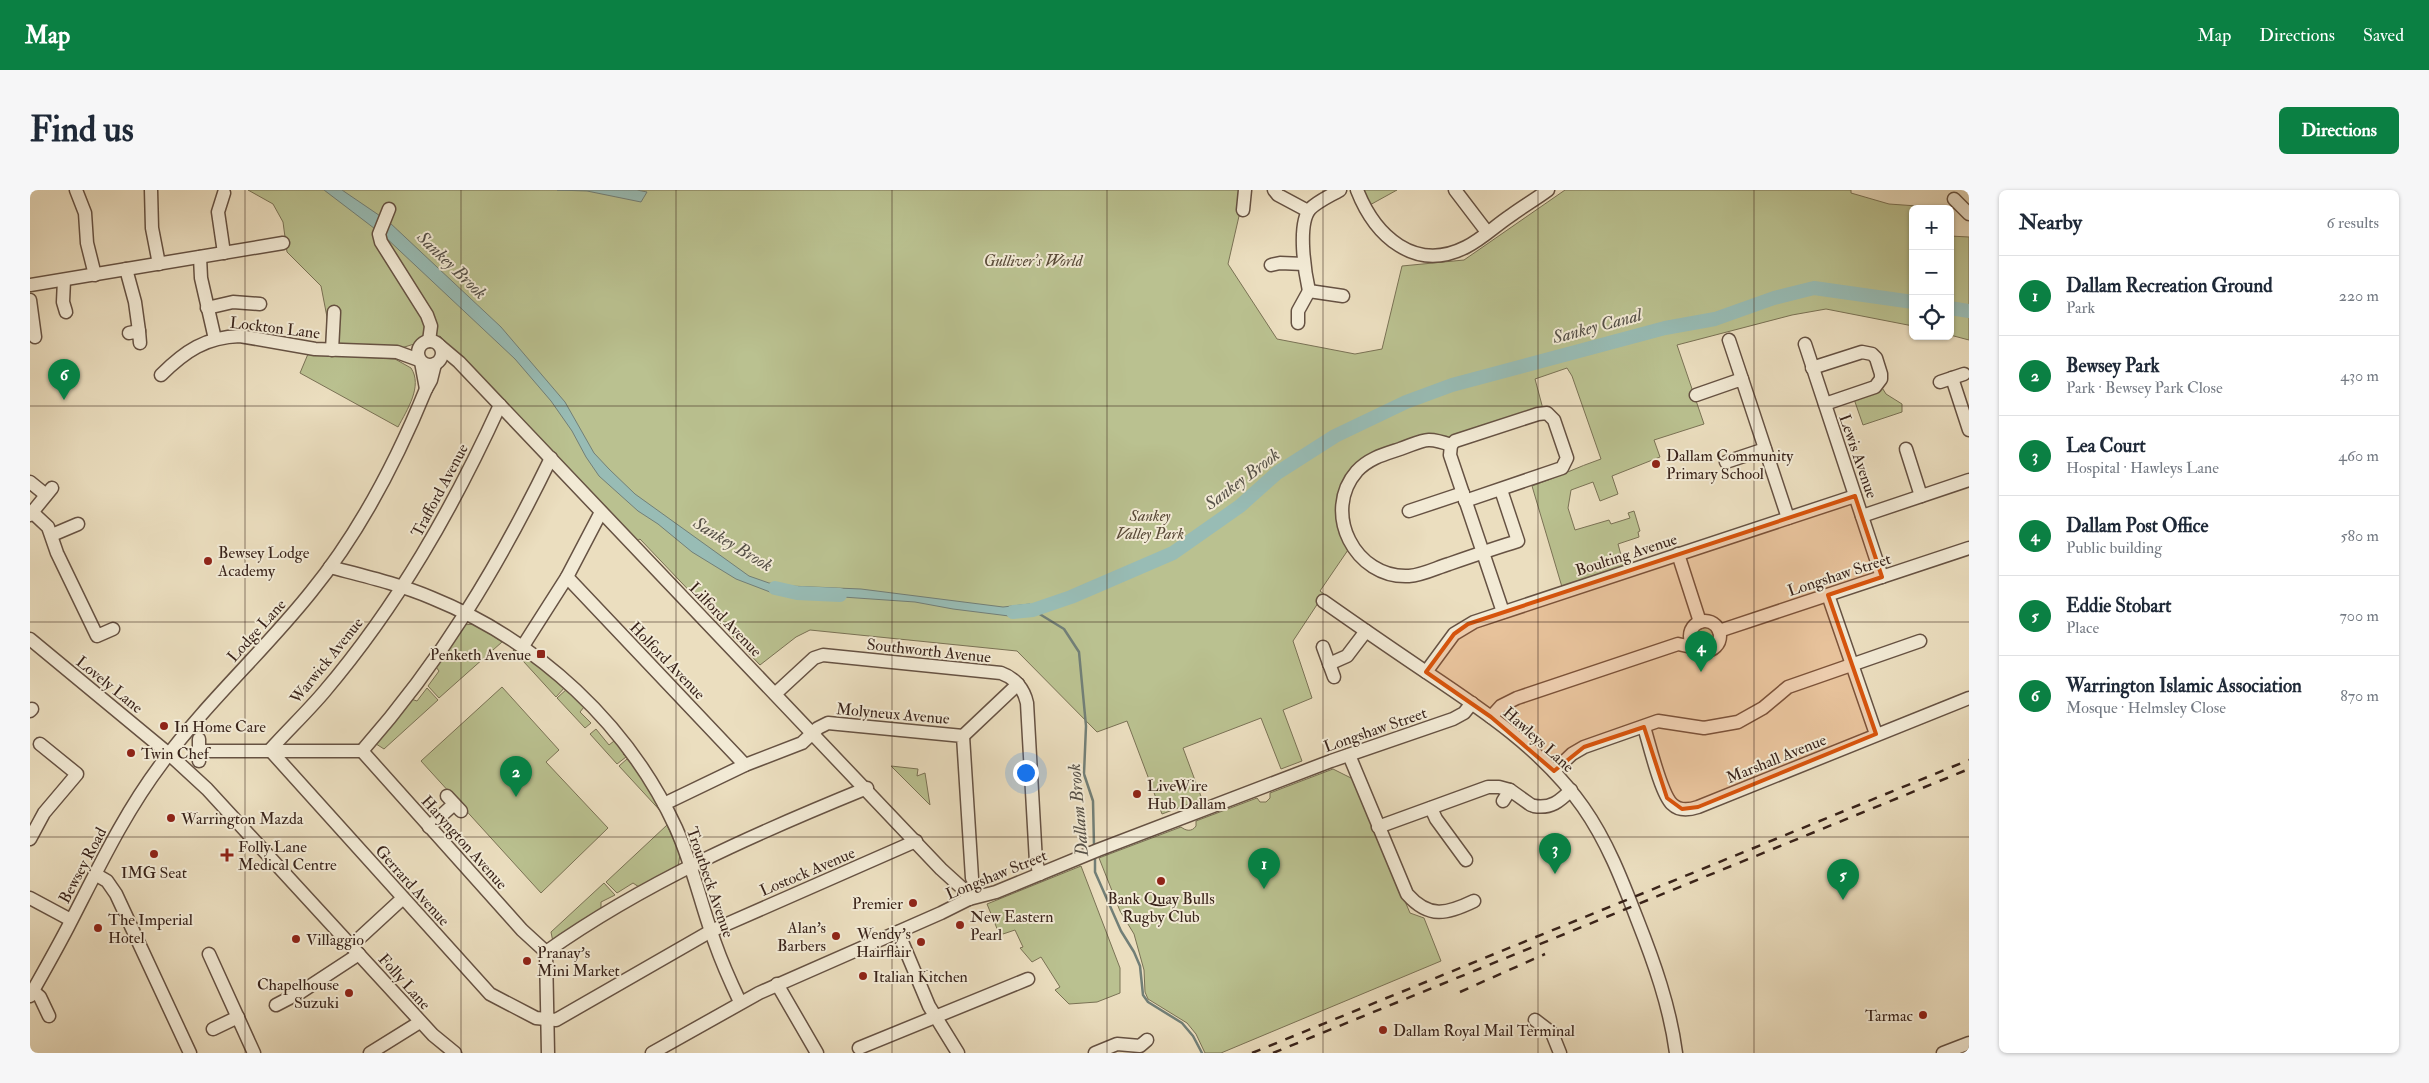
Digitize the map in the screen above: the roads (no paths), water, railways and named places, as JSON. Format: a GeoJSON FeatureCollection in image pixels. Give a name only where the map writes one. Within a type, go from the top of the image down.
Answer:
{"type":"FeatureCollection","features":[{"type":"Feature","properties":{"kind":"street"},"geometry":{"type":"LineString","coordinates":[[76,190],[85,213],[86,237],[95,275]]}},
{"type":"Feature","properties":{"kind":"street"},"geometry":{"type":"LineString","coordinates":[[151,190],[152,228],[159,264]]}},
{"type":"Feature","properties":{"kind":"street"},"geometry":{"type":"LineString","coordinates":[[1243,210],[1245,190]]}},
{"type":"Feature","properties":{"kind":"street"},"geometry":{"type":"LineString","coordinates":[[1273,190],[1308,211]]}},
{"type":"Feature","properties":{"kind":"street"},"geometry":{"type":"LineString","coordinates":[[1298,323],[1298,311],[1309,291],[1304,264],[1305,225],[1308,211],[1340,190]]}},
{"type":"Feature","properties":{"kind":"street"},"geometry":{"type":"LineString","coordinates":[[1357,190],[1372,219],[1385,236],[1401,248],[1418,254],[1433,255],[1455,252],[1472,244],[1548,190]]}},
{"type":"Feature","properties":{"kind":"street"},"geometry":{"type":"LineString","coordinates":[[1455,190],[1487,232]]}},
{"type":"Feature","properties":{"kind":"street"},"geometry":{"type":"LineString","coordinates":[[224,193],[218,212],[224,253]]}},
{"type":"Feature","properties":{"kind":"street"},"geometry":{"type":"LineString","coordinates":[[1954,200],[1969,214]]}},
{"type":"Feature","properties":{"kind":"street"},"geometry":{"type":"LineString","coordinates":[[389,209],[379,234],[384,248],[427,315],[431,326],[430,344]]}},
{"type":"Feature","properties":{"kind":"street"},"geometry":{"type":"LineString","coordinates":[[30,285],[283,243]]}},
{"type":"Feature","properties":{"kind":"street"},"geometry":{"type":"LineString","coordinates":[[200,257],[200,278],[215,339]]}},
{"type":"Feature","properties":{"kind":"street"},"geometry":{"type":"LineString","coordinates":[[1271,265],[1280,263],[1304,264]]}},
{"type":"Feature","properties":{"kind":"street"},"geometry":{"type":"LineString","coordinates":[[126,269],[135,302],[136,336]]}},
{"type":"Feature","properties":{"kind":"street"},"geometry":{"type":"LineString","coordinates":[[64,280],[63,302],[66,312]]}},
{"type":"Feature","properties":{"kind":"street"},"geometry":{"type":"LineString","coordinates":[[1309,291],[1343,296]]}},
{"type":"Feature","properties":{"kind":"street"},"geometry":{"type":"LineString","coordinates":[[30,300],[34,340]]}},
{"type":"Feature","properties":{"kind":"street"},"geometry":{"type":"LineString","coordinates":[[207,308],[233,302],[260,304]]}},
{"type":"Feature","properties":{"kind":"street"},"geometry":{"type":"LineString","coordinates":[[329,317],[332,350]]}},
{"type":"Feature","properties":{"kind":"street","name":"Lockton Lane"},"geometry":{"type":"LineString","coordinates":[[161,375],[190,349],[215,339],[240,336],[332,350],[397,352],[430,344]]}},
{"type":"Feature","properties":{"kind":"street"},"geometry":{"type":"LineString","coordinates":[[1729,340],[1788,518]]}},
{"type":"Feature","properties":{"kind":"street"},"geometry":{"type":"LineString","coordinates":[[426,389],[418,352],[430,344]]}},
{"type":"Feature","properties":{"kind":"street"},"geometry":{"type":"LineString","coordinates":[[430,344],[442,352],[437,363]]}},
{"type":"Feature","properties":{"kind":"street","name":"Lilford Avenue"},"geometry":{"type":"LineString","coordinates":[[430,344],[460,362],[601,512],[963,889],[969,899]]}},
{"type":"Feature","properties":{"kind":"street","name":"Lewis Avenue"},"geometry":{"type":"LineString","coordinates":[[1805,344],[1882,577]]}},
{"type":"Feature","properties":{"kind":"street","name":"Lockton Lane"},"geometry":{"type":"LineString","coordinates":[[397,352],[420,361]]}},
{"type":"Feature","properties":{"kind":"street"},"geometry":{"type":"LineString","coordinates":[[1812,368],[1862,352],[1872,354],[1876,358],[1881,379],[1875,387],[1824,404]]}},
{"type":"Feature","properties":{"kind":"street"},"geometry":{"type":"LineString","coordinates":[[420,361],[429,366],[437,363],[460,362]]}},
{"type":"Feature","properties":{"kind":"street","name":"Lodge Lane"},"geometry":{"type":"LineString","coordinates":[[169,754],[230,683],[269,642],[330,567],[393,462],[414,420],[426,389],[432,380],[437,363]]}},
{"type":"Feature","properties":{"kind":"street"},"geometry":{"type":"LineString","coordinates":[[1952,378],[1969,430]]}},
{"type":"Feature","properties":{"kind":"street"},"geometry":{"type":"LineString","coordinates":[[1696,394],[1742,379]]}},
{"type":"Feature","properties":{"kind":"street","name":"Trafford Avenue"},"geometry":{"type":"LineString","coordinates":[[402,587],[460,488],[500,405]]}},
{"type":"Feature","properties":{"kind":"street"},"geometry":{"type":"LineString","coordinates":[[1409,511],[1500,490],[1562,468],[1566,464],[1567,458],[1551,415],[1538,414],[1451,445],[1428,439],[1378,456],[1363,466],[1352,478],[1345,495],[1343,510],[1344,528],[1354,551],[1364,561],[1381,571],[1398,575],[1416,575],[1518,541],[1500,490]]}},
{"type":"Feature","properties":{"kind":"street"},"geometry":{"type":"LineString","coordinates":[[1451,445],[1450,454],[1503,612]]}},
{"type":"Feature","properties":{"kind":"street"},"geometry":{"type":"LineString","coordinates":[[1726,462],[1765,449]]}},
{"type":"Feature","properties":{"kind":"street"},"geometry":{"type":"LineString","coordinates":[[1906,449],[1921,496]]}},
{"type":"Feature","properties":{"kind":"street"},"geometry":{"type":"LineString","coordinates":[[199,750],[362,751],[396,712],[467,614],[509,542],[551,458]]}},
{"type":"Feature","properties":{"kind":"street"},"geometry":{"type":"LineString","coordinates":[[1862,516],[1969,480]]}},
{"type":"Feature","properties":{"kind":"street"},"geometry":{"type":"LineString","coordinates":[[30,482],[49,492],[31,513],[48,527],[57,553],[97,636],[113,629]]}},
{"type":"Feature","properties":{"kind":"street","name":"Boulting Avenue"},"geometry":{"type":"LineString","coordinates":[[1426,672],[1458,631],[1468,624],[1855,496]]}},
{"type":"Feature","properties":{"kind":"street"},"geometry":{"type":"LineString","coordinates":[[522,646],[567,577],[601,512]]}},
{"type":"Feature","properties":{"kind":"street"},"geometry":{"type":"LineString","coordinates":[[52,535],[78,524]]}},
{"type":"Feature","properties":{"kind":"street","name":"Longshaw Street"},"geometry":{"type":"LineString","coordinates":[[1719,631],[1969,550]]}},
{"type":"Feature","properties":{"kind":"street"},"geometry":{"type":"LineString","coordinates":[[1678,554],[1695,626],[1691,640],[1696,648]]}},
{"type":"Feature","properties":{"kind":"street","name":"Troutbeck Avenue"},"geometry":{"type":"LineString","coordinates":[[330,567],[402,587],[467,614],[522,646],[577,691],[602,716],[644,770],[664,804],[691,864],[711,930],[740,1002]]}},
{"type":"Feature","properties":{"kind":"street","name":"Holford Avenue"},"geometry":{"type":"LineString","coordinates":[[567,577],[745,765]]}},
{"type":"Feature","properties":{"kind":"street","name":"Warwick Avenue"},"geometry":{"type":"LineString","coordinates":[[270,750],[324,692],[402,587]]}},
{"type":"Feature","properties":{"kind":"street"},"geometry":{"type":"LineString","coordinates":[[1828,595],[1876,734]]}},
{"type":"Feature","properties":{"kind":"street","name":"Hawleys Lane"},"geometry":{"type":"LineString","coordinates":[[1323,601],[1491,716],[1554,771],[1571,790],[1602,838],[1622,882],[1655,968],[1667,1008],[1676,1053]]}},
{"type":"Feature","properties":{"kind":"street"},"geometry":{"type":"LineString","coordinates":[[1491,716],[1501,706],[1517,698],[1678,644],[1695,626],[1709,622],[1719,631],[1719,640],[1714,648],[1705,651],[1678,644]]}},
{"type":"Feature","properties":{"kind":"street"},"geometry":{"type":"LineString","coordinates":[[1329,664],[1347,656],[1366,631]]}},
{"type":"Feature","properties":{"kind":"street","name":"Lovely Lane"},"geometry":{"type":"LineString","coordinates":[[30,639],[169,754]]}},
{"type":"Feature","properties":{"kind":"street"},"geometry":{"type":"LineString","coordinates":[[1554,771],[1572,754],[1584,747],[1666,721],[1704,728],[1730,724],[1745,719],[1763,708],[1788,687],[1920,641]]}},
{"type":"Feature","properties":{"kind":"street"},"geometry":{"type":"LineString","coordinates":[[1323,647],[1334,678]]}},
{"type":"Feature","properties":{"kind":"street","name":"Southworth Avenue"},"geometry":{"type":"LineString","coordinates":[[775,694],[814,658],[823,656],[1001,673],[1018,684]]}},
{"type":"Feature","properties":{"kind":"street"},"geometry":{"type":"LineString","coordinates":[[963,736],[1018,684],[1027,703],[1036,862],[1040,874]]}},
{"type":"Feature","properties":{"kind":"street","name":"Marshall Avenue"},"geometry":{"type":"LineString","coordinates":[[1644,727],[1667,798],[1676,807],[1686,810],[1698,807],[1969,698]]}},
{"type":"Feature","properties":{"kind":"street","name":"Longshaw Street"},"geometry":{"type":"LineString","coordinates":[[652,1053],[740,1002],[777,984],[969,899],[996,892],[1103,848],[1349,755],[1453,719],[1464,713],[1472,703]]}},
{"type":"Feature","properties":{"kind":"street","name":"Molyneux Avenue"},"geometry":{"type":"LineString","coordinates":[[664,804],[745,765],[802,743],[823,725],[834,722],[963,736],[968,871]]}},
{"type":"Feature","properties":{"kind":"street"},"geometry":{"type":"LineString","coordinates":[[30,839],[34,820],[64,788],[70,785],[77,774],[40,744]]}},
{"type":"Feature","properties":{"kind":"street","name":"Gerrard Avenue"},"geometry":{"type":"LineString","coordinates":[[270,750],[490,994],[536,1018],[548,1021]]}},
{"type":"Feature","properties":{"kind":"street","name":"Haryngton Avenue"},"geometry":{"type":"LineString","coordinates":[[362,751],[428,827],[537,946],[546,952]]}},
{"type":"Feature","properties":{"kind":"street","name":"Bewsey Road"},"geometry":{"type":"LineString","coordinates":[[31,993],[120,828],[169,754]]}},
{"type":"Feature","properties":{"kind":"street","name":"Folly Lane"},"geometry":{"type":"LineString","coordinates":[[169,754],[224,807],[420,1022],[441,1043],[455,1053]]}},
{"type":"Feature","properties":{"kind":"street"},"geometry":{"type":"LineString","coordinates":[[1349,755],[1407,894],[1419,906],[1441,912],[1458,909],[1474,901]]}},
{"type":"Feature","properties":{"kind":"street"},"geometry":{"type":"LineString","coordinates":[[1378,827],[1488,787],[1499,786],[1506,795],[1532,805],[1544,807],[1555,804],[1571,790]]}},
{"type":"Feature","properties":{"kind":"street"},"geometry":{"type":"LineString","coordinates":[[548,1053],[546,952],[587,923],[691,864],[779,824],[867,788]]}},
{"type":"Feature","properties":{"kind":"street"},"geometry":{"type":"LineString","coordinates":[[428,827],[454,804]]}},
{"type":"Feature","properties":{"kind":"street"},"geometry":{"type":"LineString","coordinates":[[1431,808],[1436,819],[1466,860]]}},
{"type":"Feature","properties":{"kind":"street","name":"Lostock Avenue"},"geometry":{"type":"LineString","coordinates":[[548,1021],[561,1018],[711,930],[916,841]]}},
{"type":"Feature","properties":{"kind":"street"},"geometry":{"type":"LineString","coordinates":[[95,874],[107,881],[116,894],[190,1053]]}},
{"type":"Feature","properties":{"kind":"street"},"geometry":{"type":"LineString","coordinates":[[30,898],[72,920]]}},
{"type":"Feature","properties":{"kind":"street"},"geometry":{"type":"LineString","coordinates":[[276,1005],[301,992],[355,950],[404,898]]}},
{"type":"Feature","properties":{"kind":"street"},"geometry":{"type":"LineString","coordinates":[[898,932],[934,1016],[958,1053]]}},
{"type":"Feature","properties":{"kind":"street"},"geometry":{"type":"LineString","coordinates":[[209,954],[254,1053]]}},
{"type":"Feature","properties":{"kind":"street"},"geometry":{"type":"LineString","coordinates":[[859,1048],[1028,979]]}},
{"type":"Feature","properties":{"kind":"street"},"geometry":{"type":"LineString","coordinates":[[777,984],[817,1053]]}},
{"type":"Feature","properties":{"kind":"street"},"geometry":{"type":"LineString","coordinates":[[31,993],[40,997],[49,1016]]}},
{"type":"Feature","properties":{"kind":"street"},"geometry":{"type":"LineString","coordinates":[[213,1029],[238,1017]]}},
{"type":"Feature","properties":{"kind":"street"},"geometry":{"type":"LineString","coordinates":[[1535,1020],[1552,1033],[1560,1053]]}},
{"type":"Feature","properties":{"kind":"street"},"geometry":{"type":"LineString","coordinates":[[370,1053],[420,1022]]}},
{"type":"Feature","properties":{"kind":"street"},"geometry":{"type":"LineString","coordinates":[[1095,1053],[1117,1044],[1140,1046],[1147,1040]]}},
{"type":"Feature","properties":{"kind":"street"},"geometry":{"type":"LineString","coordinates":[[1943,1053],[1969,1043]]}},
{"type":"Feature","properties":{"kind":"water","name":"Sankey Brook"},"geometry":{"type":"Polygon","coordinates":[[[324,190],[342,190],[389,222],[501,327],[565,402],[594,453],[609,469],[635,494],[749,576],[769,583],[789,586],[861,589],[1003,607],[1030,604],[1030,615],[1017,617],[915,602],[770,592],[736,579],[692,552],[658,524],[638,511],[599,476],[572,431],[551,401],[515,359],[383,235],[324,190]]]}},
{"type":"Feature","properties":{"kind":"water"},"geometry":{"type":"Polygon","coordinates":[[[557,190],[637,190],[647,192],[641,202],[587,191],[557,190]]]}},
{"type":"Feature","properties":{"kind":"waterway","name":"Sankey Canal"},"geometry":{"type":"LineString","coordinates":[[1013,612],[1033,610],[1071,597],[1173,553],[1240,506],[1277,473],[1335,436],[1406,402],[1452,385],[1665,328],[1715,319],[1774,298],[1814,288],[1909,301]]}},
{"type":"Feature","properties":{"kind":"waterway","name":"Sankey Canal"},"geometry":{"type":"LineString","coordinates":[[1954,309],[1969,311]]}},
{"type":"Feature","properties":{"kind":"waterway","name":"Sankey Brook"},"geometry":{"type":"LineString","coordinates":[[775,588],[797,593],[840,595]]}},
{"type":"Feature","properties":{"kind":"waterway","name":"Dallam Brook"},"geometry":{"type":"LineString","coordinates":[[1033,610],[1064,629],[1079,652],[1086,726],[1084,774],[1093,801],[1094,846]]}},
{"type":"Feature","properties":{"kind":"waterway","name":"Dallam Brook"},"geometry":{"type":"LineString","coordinates":[[1095,857],[1095,872],[1121,931],[1140,966],[1143,995],[1148,1002],[1182,1023],[1193,1036],[1202,1053]]}},
{"type":"Feature","properties":{"kind":"railway"},"geometry":{"type":"LineString","coordinates":[[1252,1053],[1969,760]]}},
{"type":"Feature","properties":{"kind":"railway"},"geometry":{"type":"LineString","coordinates":[[1273,1053],[1969,769]]}},
{"type":"Feature","properties":{"kind":"railway"},"geometry":{"type":"LineString","coordinates":[[1460,992],[1545,954]]}},
{"type":"Feature","properties":{"kind":"place","name":"Warrington Islamic Association"},"geometry":{"type":"Point","coordinates":[64,400]}},
{"type":"Feature","properties":{"kind":"place","name":"Dallam Community Primary School"},"geometry":{"type":"Point","coordinates":[1656,464]}},
{"type":"Feature","properties":{"kind":"place","name":"Bewsey Lodge Academy"},"geometry":{"type":"Point","coordinates":[208,561]}},
{"type":"Feature","properties":{"kind":"place","name":"Penketh Avenue"},"geometry":{"type":"Point","coordinates":[541,654]}},
{"type":"Feature","properties":{"kind":"place","name":"Dallam Post Office"},"geometry":{"type":"Point","coordinates":[1701,672]}},
{"type":"Feature","properties":{"kind":"place","name":"In Home Care"},"geometry":{"type":"Point","coordinates":[164,726]}},
{"type":"Feature","properties":{"kind":"place","name":"Twin Chef"},"geometry":{"type":"Point","coordinates":[131,753]}},
{"type":"Feature","properties":{"kind":"place","name":"LiveWire Hub Dallam"},"geometry":{"type":"Point","coordinates":[1137,794]}},
{"type":"Feature","properties":{"kind":"place","name":"Bewsey Park"},"geometry":{"type":"Point","coordinates":[516,797]}},
{"type":"Feature","properties":{"kind":"place","name":"Warrington Mazda"},"geometry":{"type":"Point","coordinates":[171,818]}},
{"type":"Feature","properties":{"kind":"place","name":"IMG Seat"},"geometry":{"type":"Point","coordinates":[154,854]}},
{"type":"Feature","properties":{"kind":"place","name":"Folly Lane Medical Centre"},"geometry":{"type":"Point","coordinates":[227,855]}},
{"type":"Feature","properties":{"kind":"place","name":"Lea Court"},"geometry":{"type":"Point","coordinates":[1555,874]}},
{"type":"Feature","properties":{"kind":"place","name":"Bank Quay Bulls Rugby Club"},"geometry":{"type":"Point","coordinates":[1161,881]}},
{"type":"Feature","properties":{"kind":"place","name":"Dallam Recreation Ground"},"geometry":{"type":"Point","coordinates":[1264,889]}},
{"type":"Feature","properties":{"kind":"place","name":"Eddie Stobart"},"geometry":{"type":"Point","coordinates":[1843,900]}},
{"type":"Feature","properties":{"kind":"place","name":"Premier"},"geometry":{"type":"Point","coordinates":[913,903]}},
{"type":"Feature","properties":{"kind":"place","name":"New Eastern Pearl"},"geometry":{"type":"Point","coordinates":[960,925]}},
{"type":"Feature","properties":{"kind":"place","name":"The Imperial Hotel"},"geometry":{"type":"Point","coordinates":[98,928]}},
{"type":"Feature","properties":{"kind":"place","name":"Alan's Barbers"},"geometry":{"type":"Point","coordinates":[836,936]}},
{"type":"Feature","properties":{"kind":"place","name":"Villaggio"},"geometry":{"type":"Point","coordinates":[296,939]}},
{"type":"Feature","properties":{"kind":"place","name":"Wendy's Hairflair"},"geometry":{"type":"Point","coordinates":[921,942]}},
{"type":"Feature","properties":{"kind":"place","name":"Pranay's Mini Market"},"geometry":{"type":"Point","coordinates":[527,961]}},
{"type":"Feature","properties":{"kind":"place","name":"Italian Kitchen"},"geometry":{"type":"Point","coordinates":[863,976]}},
{"type":"Feature","properties":{"kind":"place","name":"Chapelhouse Suzuki"},"geometry":{"type":"Point","coordinates":[349,993]}},
{"type":"Feature","properties":{"kind":"place","name":"Tarmac"},"geometry":{"type":"Point","coordinates":[1923,1015]}},
{"type":"Feature","properties":{"kind":"place","name":"Dallam Royal Mail Terminal"},"geometry":{"type":"Point","coordinates":[1383,1030]}},
{"type":"Feature","properties":{"kind":"park label","name":"Gulliver's World"},"geometry":{"type":"Point","coordinates":[1033,260]}},
{"type":"Feature","properties":{"kind":"park label","name":"Sankey Valley Park"},"geometry":{"type":"Point","coordinates":[1150,524]}}]}
